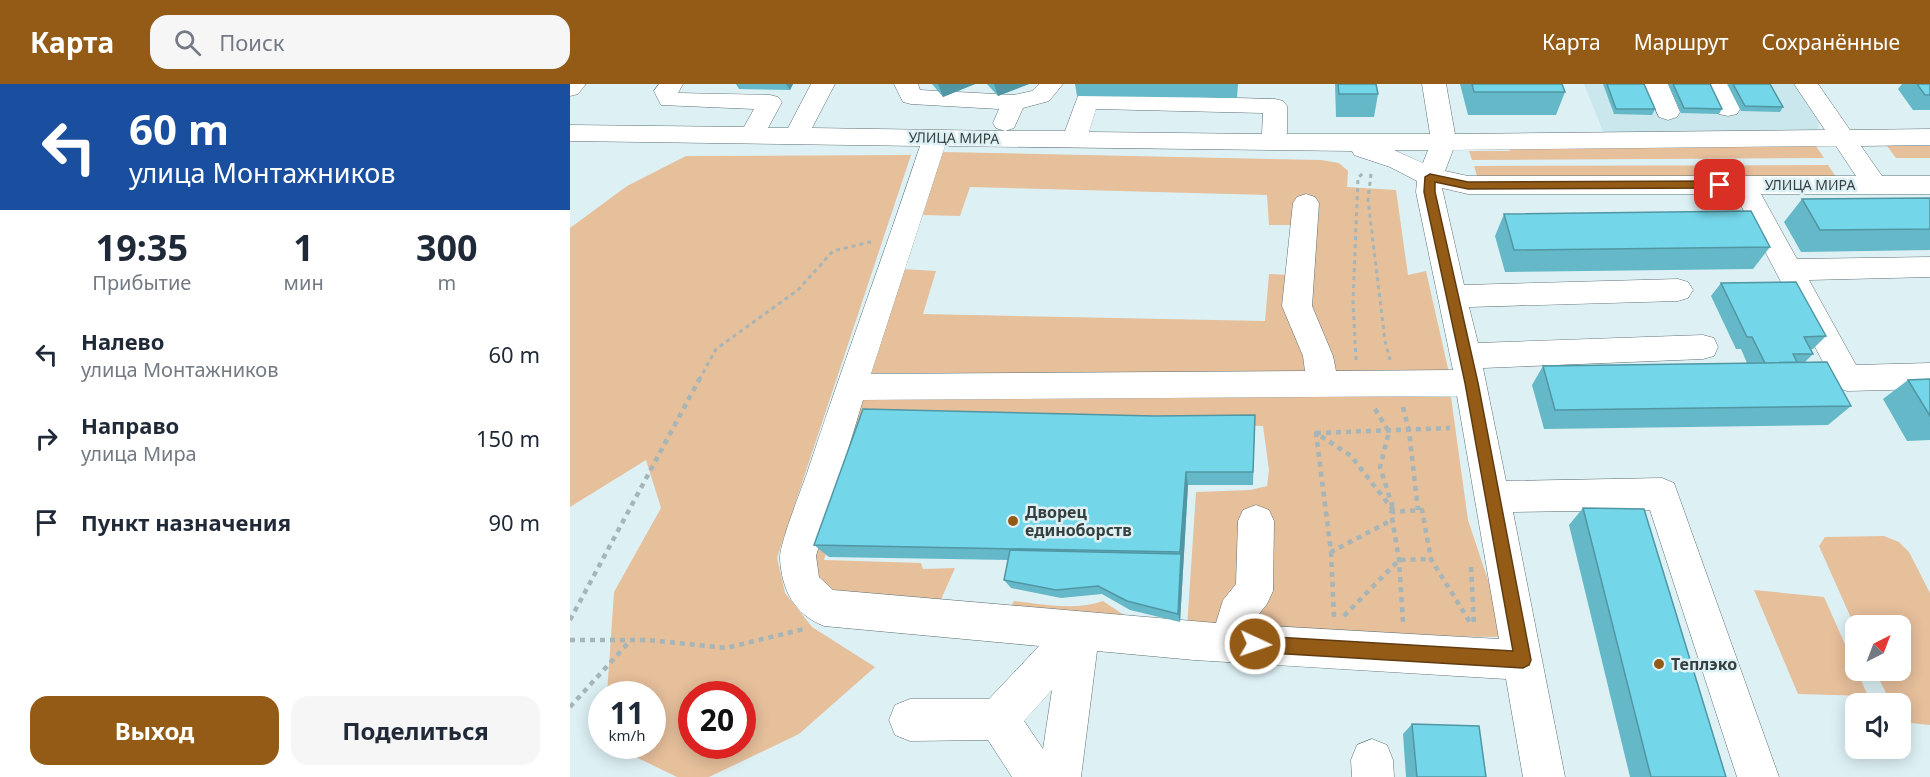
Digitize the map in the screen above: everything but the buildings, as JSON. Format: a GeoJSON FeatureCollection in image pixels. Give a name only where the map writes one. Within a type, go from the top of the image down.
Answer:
{"type":"FeatureCollection","features":[{"type":"Feature","properties":{"kind":"main road"},"geometry":{"type":"LineString","coordinates":[[570,89],[574,84]]}},
{"type":"Feature","properties":{"kind":"main road"},"geometry":{"type":"LineString","coordinates":[[671,84],[666,91],[669,100],[770,102],[751,136]]}},
{"type":"Feature","properties":{"kind":"main road"},"geometry":{"type":"LineString","coordinates":[[796,136],[823,84]]}},
{"type":"Feature","properties":{"kind":"main road"},"geometry":{"type":"LineString","coordinates":[[906,84],[911,97],[1014,102],[1036,99],[1049,90],[1051,84]]}},
{"type":"Feature","properties":{"kind":"main road"},"geometry":{"type":"LineString","coordinates":[[1434,84],[1444,141],[1430,177],[1429,192],[1468,370],[1544,777]]}},
{"type":"Feature","properties":{"kind":"main road"},"geometry":{"type":"LineString","coordinates":[[1656,84],[1668,112]]}},
{"type":"Feature","properties":{"kind":"main road"},"geometry":{"type":"LineString","coordinates":[[1716,84],[1728,109]]}},
{"type":"Feature","properties":{"kind":"main road"},"geometry":{"type":"LineString","coordinates":[[1806,84],[1875,185]]}},
{"type":"Feature","properties":{"kind":"main road"},"geometry":{"type":"LineString","coordinates":[[1076,139],[1086,101],[1275,106],[1275,142]]}},
{"type":"Feature","properties":{"kind":"main road"},"geometry":{"type":"LineString","coordinates":[[999,138],[1014,102]]}},
{"type":"Feature","properties":{"kind":"main road","name":"УЛИЦА МИРА"},"geometry":{"type":"LineString","coordinates":[[570,133],[1338,143],[1930,137]]}},
{"type":"Feature","properties":{"kind":"main road"},"geometry":{"type":"LineString","coordinates":[[935,138],[850,387],[798,556],[802,586],[824,608],[1233,643],[1523,660]]}},
{"type":"Feature","properties":{"kind":"main road","name":"УЛИЦА МИРА"},"geometry":{"type":"LineString","coordinates":[[1338,143],[1375,152],[1430,177],[1468,185],[1930,185]]}},
{"type":"Feature","properties":{"kind":"main road"},"geometry":{"type":"LineString","coordinates":[[1743,185],[1847,378],[1930,376]]}},
{"type":"Feature","properties":{"kind":"main road"},"geometry":{"type":"LineString","coordinates":[[1306,203],[1298,306],[1318,356],[1323,384]]}},
{"type":"Feature","properties":{"kind":"main road"},"geometry":{"type":"LineString","coordinates":[[1788,270],[1930,267]]}},
{"type":"Feature","properties":{"kind":"main road"},"geometry":{"type":"LineString","coordinates":[[1452,296],[1678,290]]}},
{"type":"Feature","properties":{"kind":"main road"},"geometry":{"type":"LineString","coordinates":[[850,387],[1397,383],[1468,370],[1703,347]]}},
{"type":"Feature","properties":{"kind":"main road"},"geometry":{"type":"LineString","coordinates":[[1491,497],[1662,494],[1758,777]]}},
{"type":"Feature","properties":{"kind":"main road"},"geometry":{"type":"LineString","coordinates":[[1233,643],[1236,613],[1254,591],[1256,520]]}},
{"type":"Feature","properties":{"kind":"main road"},"geometry":{"type":"LineString","coordinates":[[910,720],[998,718],[1080,631]]}},
{"type":"Feature","properties":{"kind":"main road"},"geometry":{"type":"LineString","coordinates":[[1060,777],[1080,631]]}},
{"type":"Feature","properties":{"kind":"main road"},"geometry":{"type":"LineString","coordinates":[[998,718],[1037,777]]}},
{"type":"Feature","properties":{"kind":"path"},"geometry":{"type":"LineString","coordinates":[[1394,511],[1380,467],[1389,432],[1363,384],[1356,364],[1353,301],[1358,178],[1372,165],[1368,200],[1385,340],[1409,431],[1418,510]]}},
{"type":"Feature","properties":{"kind":"path"},"geometry":{"type":"LineString","coordinates":[[570,620],[716,349],[798,290],[833,251],[904,233]]}},
{"type":"Feature","properties":{"kind":"path"},"geometry":{"type":"LineString","coordinates":[[1316,433],[1455,428]]}},
{"type":"Feature","properties":{"kind":"path"},"geometry":{"type":"LineString","coordinates":[[1316,433],[1350,456],[1394,511]]}},
{"type":"Feature","properties":{"kind":"path"},"geometry":{"type":"LineString","coordinates":[[1316,433],[1331,552],[1334,626]]}},
{"type":"Feature","properties":{"kind":"path"},"geometry":{"type":"LineString","coordinates":[[1394,511],[1422,510],[1431,559],[1475,629]]}},
{"type":"Feature","properties":{"kind":"path"},"geometry":{"type":"LineString","coordinates":[[1394,511],[1391,512],[1399,561],[1404,632]]}},
{"type":"Feature","properties":{"kind":"path"},"geometry":{"type":"LineString","coordinates":[[1331,552],[1392,519]]}},
{"type":"Feature","properties":{"kind":"path"},"geometry":{"type":"LineString","coordinates":[[1342,618],[1399,561],[1431,559]]}},
{"type":"Feature","properties":{"kind":"path"},"geometry":{"type":"LineString","coordinates":[[1470,564],[1475,629]]}},
{"type":"Feature","properties":{"kind":"path"},"geometry":{"type":"LineString","coordinates":[[570,640],[630,641],[726,648],[812,627],[824,608]]}},
{"type":"Feature","properties":{"kind":"path"},"geometry":{"type":"LineString","coordinates":[[1463,630],[1475,629]]}},
{"type":"Feature","properties":{"kind":"path"},"geometry":{"type":"LineString","coordinates":[[570,707],[630,641]]}},
{"type":"Feature","properties":{"kind":"shaded area"},"geometry":{"type":"Polygon","coordinates":[[[1584,84],[1796,84],[1818,118],[1819,124],[1817,130],[1604,134],[1584,84]]]}},
{"type":"Feature","properties":{"kind":"shaded area"},"geometry":{"type":"Polygon","coordinates":[[[1816,146],[1824,158],[1472,160],[1469,151],[1510,151],[1509,147],[1816,146]]]}},
{"type":"Feature","properties":{"kind":"shaded area"},"geometry":{"type":"Polygon","coordinates":[[[1887,146],[1930,146],[1930,158],[1896,158],[1887,146]]]}},
{"type":"Feature","properties":{"kind":"shaded area"},"geometry":{"type":"Polygon","coordinates":[[[942,152],[1321,160],[1339,163],[1348,171],[1347,187],[1396,190],[1408,275],[1426,271],[1449,373],[869,373],[902,269],[936,271],[923,314],[1265,321],[1269,274],[1309,276],[1307,225],[1269,225],[1267,195],[970,187],[960,216],[923,215],[942,152]]]}},
{"type":"Feature","properties":{"kind":"shaded area"},"geometry":{"type":"Polygon","coordinates":[[[911,155],[777,558],[785,593],[812,627],[875,667],[799,734],[756,755],[756,681],[678,681],[678,759],[747,759],[709,777],[677,777],[640,759],[666,759],[666,681],[608,681],[614,592],[661,508],[646,460],[570,507],[570,228],[627,186],[686,156],[911,155]]]}},
{"type":"Feature","properties":{"kind":"shaded area"},"geometry":{"type":"Polygon","coordinates":[[[1828,165],[1836,177],[1478,179],[1474,166],[1828,165]]]}},
{"type":"Feature","properties":{"kind":"shaded area"},"geometry":{"type":"Polygon","coordinates":[[[873,394],[1451,397],[1468,520],[1507,637],[1185,634],[1010,608],[1014,601],[1081,606],[1103,601],[1124,615],[1187,628],[1196,492],[1250,490],[1267,486],[1269,470],[1263,426],[870,419],[824,560],[921,563],[923,569],[955,568],[935,613],[826,591],[811,573],[851,406],[873,394]]]}},
{"type":"Feature","properties":{"kind":"shaded area"},"geometry":{"type":"Polygon","coordinates":[[[1884,536],[1899,542],[1909,552],[1930,593],[1930,725],[1911,723],[1911,693],[1886,693],[1880,681],[1911,681],[1911,615],[1850,615],[1819,546],[1825,537],[1884,536]]]}},
{"type":"Feature","properties":{"kind":"shaded area"},"geometry":{"type":"Polygon","coordinates":[[[1754,590],[1824,597],[1845,644],[1845,681],[1861,681],[1867,693],[1845,693],[1845,695],[1798,694],[1754,590]]]}},
{"type":"Feature","properties":{"kind":"place","name":"Дворец единоборств"},"geometry":{"type":"Point","coordinates":[1013,521]}},
{"type":"Feature","properties":{"kind":"place","name":"Теплэко"},"geometry":{"type":"Point","coordinates":[1659,664]}},
{"type":"Feature","properties":{"kind":"route"},"geometry":{"type":"LineString","coordinates":[[1255,644],[1523,660],[1471,383],[1429,192],[1430,177],[1468,185],[1720,185]]}}]}
